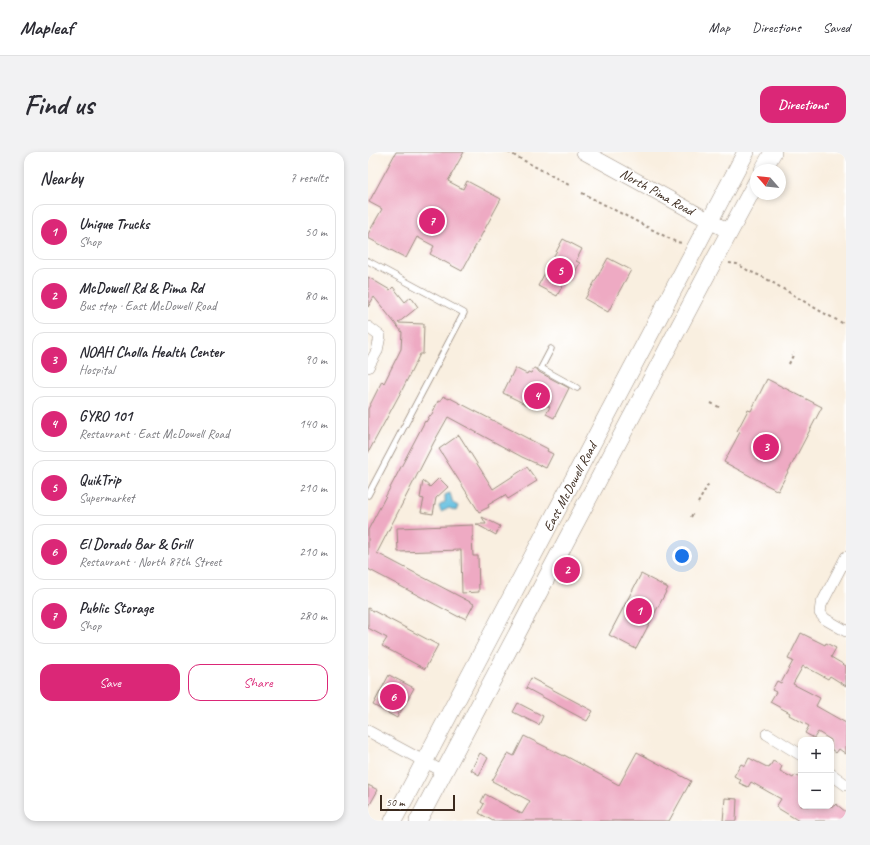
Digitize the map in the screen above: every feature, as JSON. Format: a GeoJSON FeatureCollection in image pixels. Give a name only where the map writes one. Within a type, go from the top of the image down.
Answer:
{"type":"FeatureCollection","features":[{"type":"Feature","properties":{"kind":"main road","name":"North Pima Road"},"geometry":{"type":"LineString","coordinates":[[584,152],[730,232]]}},
{"type":"Feature","properties":{"kind":"main road","name":"East McDowell Road"},"geometry":{"type":"LineString","coordinates":[[393,821],[746,152]]}},
{"type":"Feature","properties":{"kind":"main road"},"geometry":{"type":"LineString","coordinates":[[766,164],[773,152]]}},
{"type":"Feature","properties":{"kind":"main road","name":"East McDowell Road"},"geometry":{"type":"LineString","coordinates":[[418,821],[750,194]]}},
{"type":"Feature","properties":{"kind":"main road"},"geometry":{"type":"LineString","coordinates":[[586,457],[605,468]]}},
{"type":"Feature","properties":{"kind":"main road"},"geometry":{"type":"LineString","coordinates":[[486,646],[506,656]]}},
{"type":"Feature","properties":{"kind":"street"},"geometry":{"type":"LineString","coordinates":[[368,327],[380,336],[377,350],[368,367]]}},
{"type":"Feature","properties":{"kind":"street"},"geometry":{"type":"LineString","coordinates":[[846,557],[821,605],[820,613],[825,619],[846,631]]}},
{"type":"Feature","properties":{"kind":"street"},"geometry":{"type":"LineString","coordinates":[[368,731],[444,772]]}},
{"type":"Feature","properties":{"kind":"street"},"geometry":{"type":"LineString","coordinates":[[767,734],[798,753]]}},
{"type":"Feature","properties":{"kind":"street"},"geometry":{"type":"LineString","coordinates":[[834,776],[846,785]]}},
{"type":"Feature","properties":{"kind":"lane"},"geometry":{"type":"LineString","coordinates":[[368,261],[464,313],[368,495]]}},
{"type":"Feature","properties":{"kind":"lane"},"geometry":{"type":"LineString","coordinates":[[551,349],[541,368],[577,388]]}},
{"type":"Feature","properties":{"kind":"path"},"geometry":{"type":"LineString","coordinates":[[508,152],[569,185]]}},
{"type":"Feature","properties":{"kind":"path"},"geometry":{"type":"LineString","coordinates":[[582,193],[676,242],[682,243]]}},
{"type":"Feature","properties":{"kind":"path"},"geometry":{"type":"LineString","coordinates":[[729,263],[737,264],[765,278],[846,325]]}},
{"type":"Feature","properties":{"kind":"path"},"geometry":{"type":"LineString","coordinates":[[789,364],[794,353]]}},
{"type":"Feature","properties":{"kind":"path"},"geometry":{"type":"LineString","coordinates":[[711,403],[721,408]]}},
{"type":"Feature","properties":{"kind":"path"},"geometry":{"type":"LineString","coordinates":[[698,503],[709,482]]}},
{"type":"Feature","properties":{"kind":"path"},"geometry":{"type":"LineString","coordinates":[[691,517],[693,513]]}},
{"type":"Feature","properties":{"kind":"water"},"geometry":{"type":"Polygon","coordinates":[[[450,493],[453,503],[458,506],[456,511],[449,508],[441,512],[439,506],[445,502],[445,495],[450,493]]]}},
{"type":"Feature","properties":{"kind":"building"},"geometry":{"type":"Polygon","coordinates":[[[396,152],[464,152],[448,181],[463,189],[467,181],[501,199],[462,271],[430,254],[434,246],[417,237],[406,258],[368,238],[368,234],[382,209],[369,202],[396,152]]]}},
{"type":"Feature","properties":{"kind":"building"},"geometry":{"type":"Polygon","coordinates":[[[563,239],[582,249],[576,261],[580,263],[570,281],[566,279],[557,296],[538,286],[563,239]]]}},
{"type":"Feature","properties":{"kind":"building"},"geometry":{"type":"Polygon","coordinates":[[[608,258],[631,270],[608,312],[585,299],[608,258]]]}},
{"type":"Feature","properties":{"kind":"building"},"geometry":{"type":"Polygon","coordinates":[[[368,277],[390,290],[393,287],[405,302],[411,297],[418,307],[398,323],[424,324],[423,354],[420,354],[368,453],[368,409],[382,381],[384,383],[401,349],[402,332],[374,297],[368,307],[368,277]]]}},
{"type":"Feature","properties":{"kind":"building"},"geometry":{"type":"Polygon","coordinates":[[[515,368],[527,374],[528,372],[531,373],[534,368],[537,369],[539,372],[569,388],[554,418],[546,414],[550,407],[533,398],[529,406],[503,393],[515,368]]]}},
{"type":"Feature","properties":{"kind":"building"},"geometry":{"type":"Polygon","coordinates":[[[767,379],[822,407],[778,491],[724,462],[740,432],[737,431],[748,410],[751,411],[767,379]]]}},
{"type":"Feature","properties":{"kind":"building"},"geometry":{"type":"Polygon","coordinates":[[[443,396],[449,399],[450,398],[548,449],[547,451],[553,454],[546,468],[522,457],[448,417],[434,442],[377,553],[474,604],[466,619],[460,616],[459,617],[368,569],[368,530],[425,421],[426,422],[430,415],[431,416],[438,401],[440,402],[443,396]]]}},
{"type":"Feature","properties":{"kind":"building"},"geometry":{"type":"Polygon","coordinates":[[[459,435],[493,489],[527,467],[537,481],[508,499],[505,495],[488,505],[489,507],[479,512],[439,449],[459,435]]]}},
{"type":"Feature","properties":{"kind":"building"},"geometry":{"type":"Polygon","coordinates":[[[439,478],[448,487],[436,498],[433,514],[421,512],[424,499],[420,498],[423,481],[430,487],[439,478]]]}},
{"type":"Feature","properties":{"kind":"building"},"geometry":{"type":"Polygon","coordinates":[[[482,517],[500,526],[496,535],[476,524],[486,524],[482,517]]]}},
{"type":"Feature","properties":{"kind":"building"},"geometry":{"type":"Polygon","coordinates":[[[473,525],[473,556],[478,556],[479,592],[462,593],[461,550],[398,552],[397,528],[473,525]]]}},
{"type":"Feature","properties":{"kind":"building"},"geometry":{"type":"Polygon","coordinates":[[[641,574],[668,588],[636,649],[609,635],[641,574]]]}},
{"type":"Feature","properties":{"kind":"building"},"geometry":{"type":"Polygon","coordinates":[[[368,608],[438,645],[425,669],[382,646],[387,638],[368,628],[368,608]]]}},
{"type":"Feature","properties":{"kind":"building"},"geometry":{"type":"Polygon","coordinates":[[[801,633],[825,645],[826,643],[836,648],[831,657],[846,666],[846,686],[830,676],[828,679],[803,666],[793,684],[820,698],[816,706],[846,723],[846,754],[839,749],[836,753],[834,751],[834,737],[826,737],[818,732],[815,737],[812,737],[805,733],[809,726],[770,702],[776,692],[772,690],[777,681],[781,683],[793,661],[788,659],[801,633]]]}},
{"type":"Feature","properties":{"kind":"building"},"geometry":{"type":"Polygon","coordinates":[[[389,675],[414,688],[397,718],[373,705],[389,675]]]}},
{"type":"Feature","properties":{"kind":"building"},"geometry":{"type":"Polygon","coordinates":[[[531,678],[593,711],[587,721],[526,688],[531,678]]]}},
{"type":"Feature","properties":{"kind":"building"},"geometry":{"type":"Polygon","coordinates":[[[518,703],[543,716],[539,725],[513,712],[518,703]]]}},
{"type":"Feature","properties":{"kind":"building"},"geometry":{"type":"Polygon","coordinates":[[[524,736],[564,755],[619,785],[637,752],[691,781],[669,821],[493,821],[479,813],[484,804],[481,802],[485,794],[522,814],[530,801],[492,781],[508,753],[514,756],[524,736]]]}},
{"type":"Feature","properties":{"kind":"building"},"geometry":{"type":"Polygon","coordinates":[[[480,753],[488,758],[479,775],[471,770],[480,753]]]}},
{"type":"Feature","properties":{"kind":"building"},"geometry":{"type":"Polygon","coordinates":[[[749,758],[769,768],[773,761],[782,766],[780,771],[793,778],[795,775],[798,776],[798,809],[834,809],[836,804],[846,812],[846,817],[843,821],[799,821],[776,807],[781,799],[751,782],[748,787],[739,783],[741,780],[734,776],[741,764],[745,766],[749,758]]]}},
{"type":"Feature","properties":{"kind":"building"},"geometry":{"type":"Polygon","coordinates":[[[368,785],[378,790],[368,808],[368,785]]]}},
{"type":"Feature","properties":{"kind":"building"},"geometry":{"type":"Polygon","coordinates":[[[725,798],[737,799],[736,821],[723,821],[725,798]]]}},
{"type":"Feature","properties":{"kind":"place","name":"Public Storage"},"geometry":{"type":"Point","coordinates":[432,221]}},
{"type":"Feature","properties":{"kind":"place","name":"QuikTrip"},"geometry":{"type":"Point","coordinates":[560,271]}},
{"type":"Feature","properties":{"kind":"place","name":"GYRO 101"},"geometry":{"type":"Point","coordinates":[537,396]}},
{"type":"Feature","properties":{"kind":"place","name":"NOAH Cholla Health Center"},"geometry":{"type":"Point","coordinates":[766,447]}},
{"type":"Feature","properties":{"kind":"place","name":"McDowell Rd & Pima Rd"},"geometry":{"type":"Point","coordinates":[567,570]}},
{"type":"Feature","properties":{"kind":"place","name":"Unique Trucks"},"geometry":{"type":"Point","coordinates":[639,611]}},
{"type":"Feature","properties":{"kind":"place","name":"El Dorado Bar & Grill"},"geometry":{"type":"Point","coordinates":[393,697]}}]}
